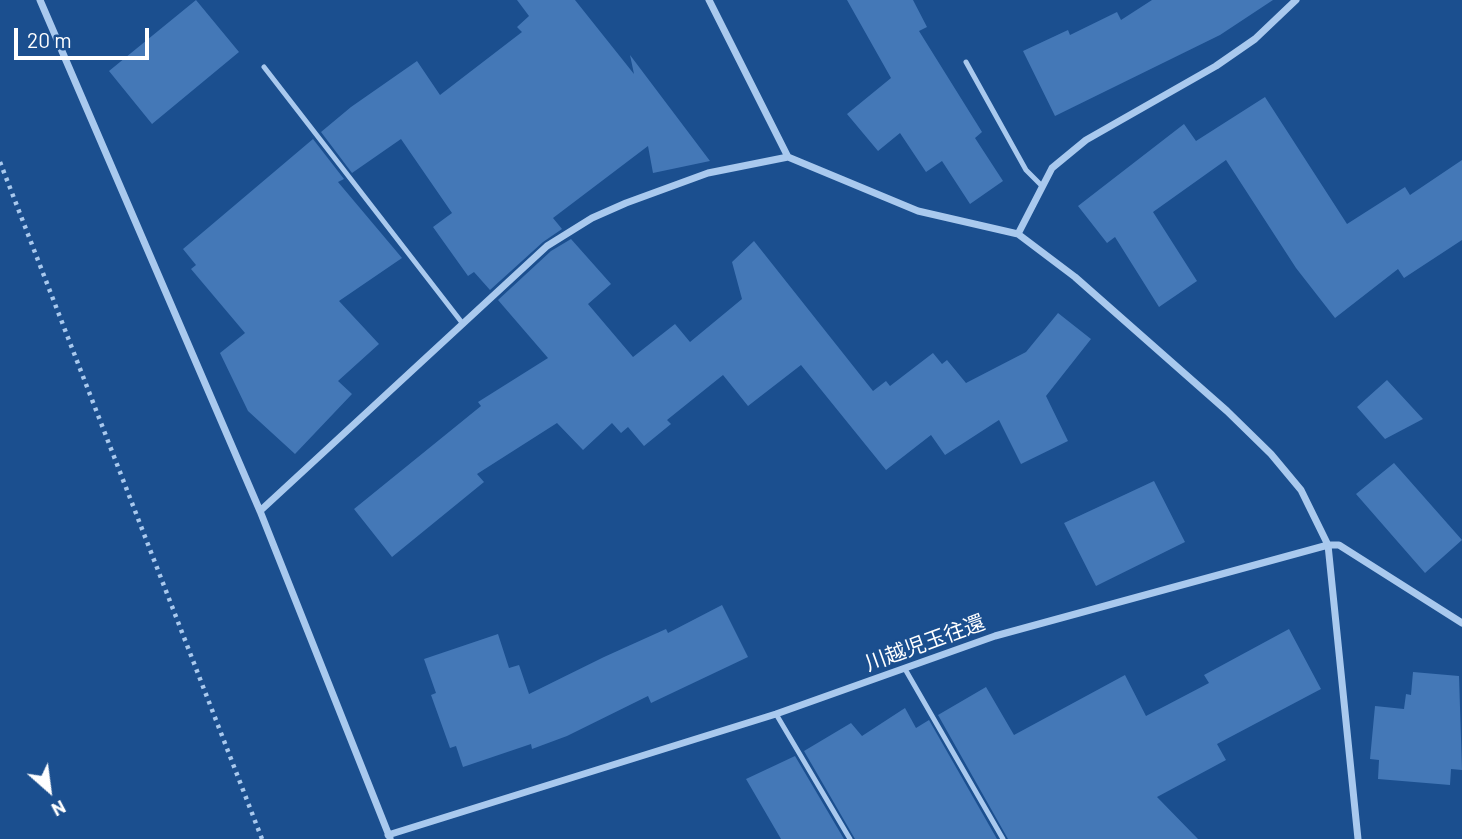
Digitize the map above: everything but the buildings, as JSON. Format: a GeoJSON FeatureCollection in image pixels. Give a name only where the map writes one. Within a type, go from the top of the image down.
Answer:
{"type":"FeatureCollection","features":[{"type":"Feature","properties":{"kind":"street"},"geometry":{"type":"LineString","coordinates":[[40,0],[260,511],[389,837]]}},
{"type":"Feature","properties":{"kind":"street"},"geometry":{"type":"LineString","coordinates":[[709,0],[788,157]]}},
{"type":"Feature","properties":{"kind":"street"},"geometry":{"type":"LineString","coordinates":[[1018,234],[1052,168],[1086,140],[1216,66],[1255,39],[1296,0]]}},
{"type":"Feature","properties":{"kind":"street"},"geometry":{"type":"LineString","coordinates":[[260,511],[547,246],[592,218],[708,173],[788,157],[918,211],[1018,234],[1104,302],[1271,454],[1301,490],[1328,545],[1358,839]]}},
{"type":"Feature","properties":{"kind":"street"},"geometry":{"type":"LineString","coordinates":[[1328,545],[1339,545],[1462,623]]}},
{"type":"Feature","properties":{"kind":"street","name":"川越児玉往還"},"geometry":{"type":"LineString","coordinates":[[389,837],[776,714],[995,636],[1328,545]]}},
{"type":"Feature","properties":{"kind":"lane"},"geometry":{"type":"LineString","coordinates":[[966,62],[1026,170],[1041,185]]}},
{"type":"Feature","properties":{"kind":"lane"},"geometry":{"type":"LineString","coordinates":[[264,67],[463,324]]}},
{"type":"Feature","properties":{"kind":"lane"},"geometry":{"type":"LineString","coordinates":[[905,669],[1003,839]]}},
{"type":"Feature","properties":{"kind":"lane"},"geometry":{"type":"LineString","coordinates":[[776,714],[850,839]]}},
{"type":"Feature","properties":{"kind":"path"},"geometry":{"type":"LineString","coordinates":[[0,162],[262,839]]}}]}
